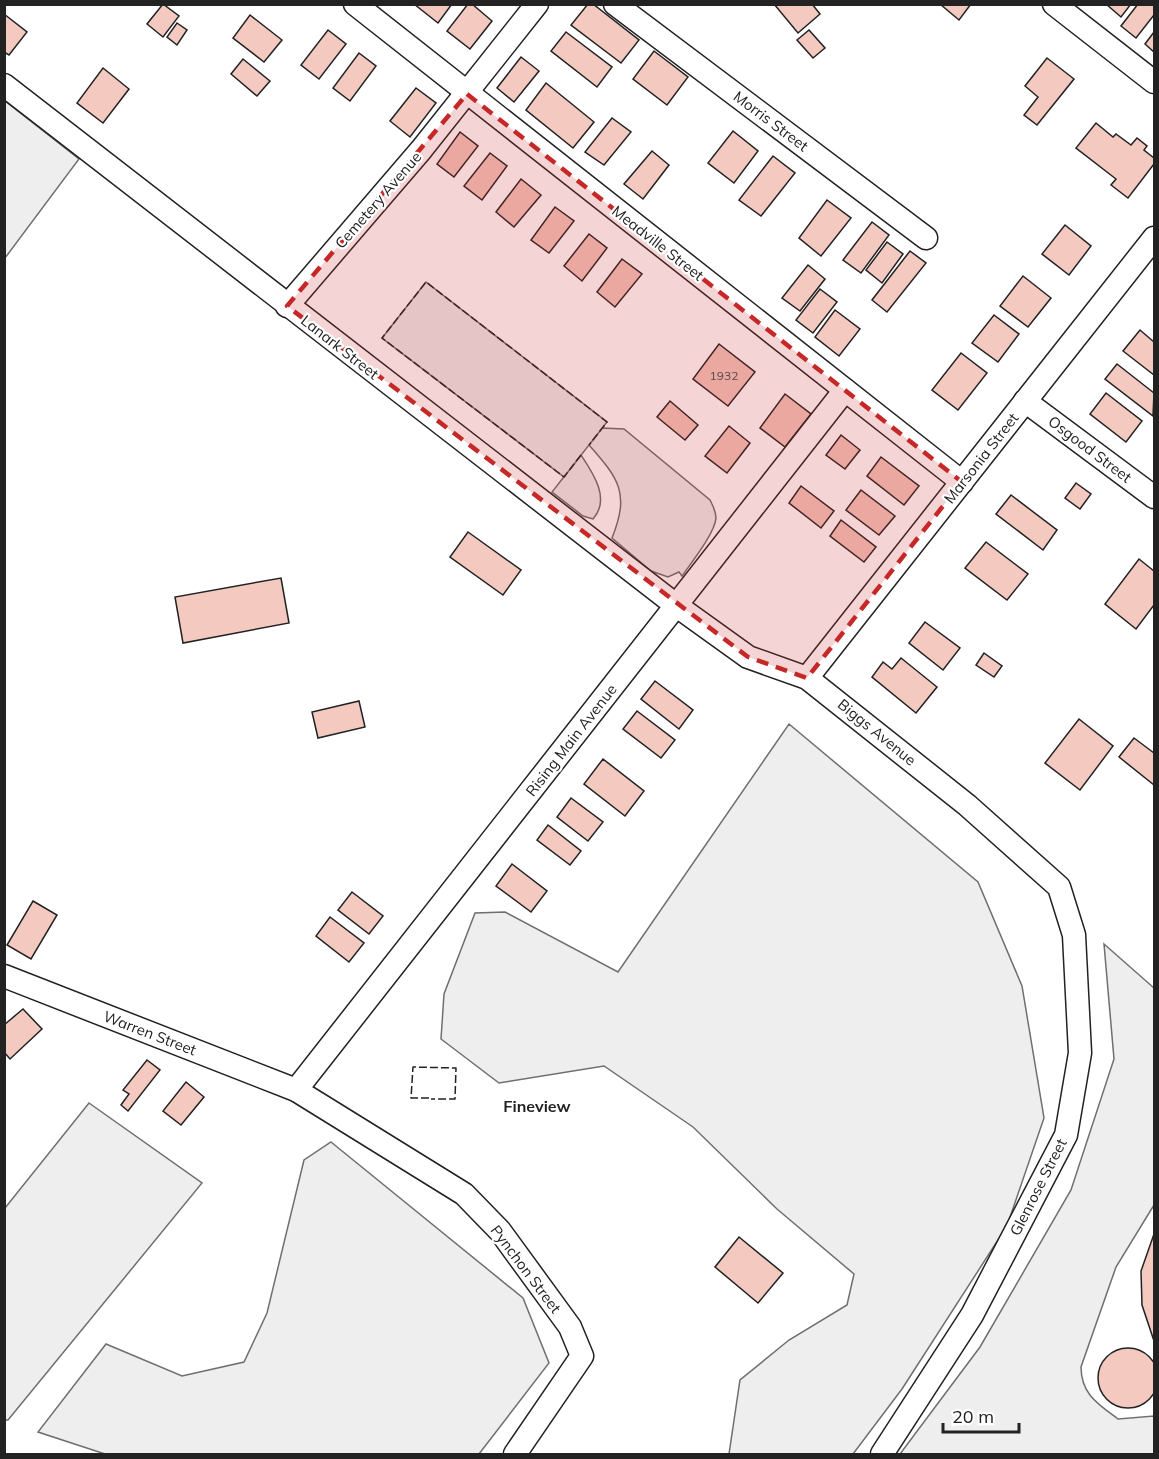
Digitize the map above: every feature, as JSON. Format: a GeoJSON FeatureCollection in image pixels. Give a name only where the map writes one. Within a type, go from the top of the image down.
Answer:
{"type":"FeatureCollection","features":[{"type":"Feature","properties":{"kind":"street","name":"Meadville Street"},"geometry":{"type":"LineString","coordinates":[[355,4],[962,482]]}},
{"type":"Feature","properties":{"kind":"street","name":"Cemetery Avenue"},"geometry":{"type":"LineString","coordinates":[[287,306],[467,93],[537,4]]}},
{"type":"Feature","properties":{"kind":"street","name":"Morris Street"},"geometry":{"type":"LineString","coordinates":[[615,4],[926,238]]}},
{"type":"Feature","properties":{"kind":"street"},"geometry":{"type":"LineString","coordinates":[[1054,4],[1155,82]]}},
{"type":"Feature","properties":{"kind":"street","name":"Lanark Street"},"geometry":{"type":"LineString","coordinates":[[4,85],[677,606]]}},
{"type":"Feature","properties":{"kind":"street","name":"Marsonia Street"},"geometry":{"type":"LineString","coordinates":[[807,678],[1155,238]]}},
{"type":"Feature","properties":{"kind":"street","name":"Rising Main Avenue"},"geometry":{"type":"LineString","coordinates":[[296,1090],[845,390]]}},
{"type":"Feature","properties":{"kind":"street","name":"Osgood Street"},"geometry":{"type":"LineString","coordinates":[[1025,401],[1155,497]]}},
{"type":"Feature","properties":{"kind":"street","name":"Biggs Avenue"},"geometry":{"type":"LineString","coordinates":[[677,606],[748,657],[807,678],[967,805],[1059,887]]}},
{"type":"Feature","properties":{"kind":"street","name":"Glenrose Street"},"geometry":{"type":"LineString","coordinates":[[882,1455],[972,1315],[1066,1135],[1080,1053],[1074,935],[1059,887]]}},
{"type":"Feature","properties":{"kind":"street","name":"Warren Street"},"geometry":{"type":"LineString","coordinates":[[4,976],[296,1090]]}},
{"type":"Feature","properties":{"kind":"street","name":"Pynchon Street"},"geometry":{"type":"LineString","coordinates":[[296,1090],[464,1194],[500,1231],[570,1327],[582,1356],[515,1455]]}},
{"type":"Feature","properties":{"kind":"highlighted area"},"geometry":{"type":"Polygon","coordinates":[[[467,94],[962,482],[807,678],[748,657],[287,306],[467,94]]]}},
{"type":"Feature","properties":{"kind":"shaded area"},"geometry":{"type":"Polygon","coordinates":[[[5,101],[79,159],[4,258],[5,101]]]}},
{"type":"Feature","properties":{"kind":"shaded area"},"geometry":{"type":"Polygon","coordinates":[[[426,282],[607,422],[564,477],[382,338],[426,282]]]}},
{"type":"Feature","properties":{"kind":"shaded area"},"geometry":{"type":"Polygon","coordinates":[[[602,428],[624,429],[710,500],[715,513],[715,524],[702,548],[682,576],[679,572],[668,577],[651,571],[612,538],[621,498],[608,468],[589,445],[602,428]]]}},
{"type":"Feature","properties":{"kind":"shaded area"},"geometry":{"type":"Polygon","coordinates":[[[581,455],[595,478],[600,495],[598,511],[593,519],[583,516],[552,492],[581,455]]]}},
{"type":"Feature","properties":{"kind":"shaded area"},"geometry":{"type":"Polygon","coordinates":[[[789,724],[978,882],[1022,986],[1044,1118],[1007,1226],[902,1389],[853,1454],[729,1454],[740,1380],[789,1340],[847,1305],[854,1274],[777,1209],[693,1127],[604,1066],[499,1083],[441,1039],[444,994],[475,913],[505,912],[618,972],[789,724]]]}},
{"type":"Feature","properties":{"kind":"shaded area"},"geometry":{"type":"Polygon","coordinates":[[[1104,944],[1154,988],[1154,1205],[1116,1267],[1081,1367],[1087,1391],[1092,1398],[1118,1419],[1154,1416],[1154,1454],[900,1454],[980,1347],[1071,1190],[1114,1059],[1104,944]]]}},
{"type":"Feature","properties":{"kind":"shaded area"},"geometry":{"type":"Polygon","coordinates":[[[89,1103],[202,1183],[8,1420],[5,1420],[5,1208],[89,1103]]]}},
{"type":"Feature","properties":{"kind":"shaded area"},"geometry":{"type":"Polygon","coordinates":[[[331,1142],[523,1298],[549,1363],[479,1454],[105,1454],[38,1432],[106,1344],[182,1376],[244,1362],[267,1313],[304,1160],[331,1142]]]}},
{"type":"Feature","properties":{"kind":"building"},"geometry":{"type":"Polygon","coordinates":[[[163,4],[179,16],[163,37],[147,24],[163,4]]]}},
{"type":"Feature","properties":{"kind":"building"},"geometry":{"type":"Polygon","coordinates":[[[414,4],[452,4],[438,23],[414,4]]]}},
{"type":"Feature","properties":{"kind":"building"},"geometry":{"type":"Polygon","coordinates":[[[468,4],[472,4],[492,21],[470,49],[447,31],[468,4]]]}},
{"type":"Feature","properties":{"kind":"building"},"geometry":{"type":"Polygon","coordinates":[[[588,4],[593,4],[639,40],[621,63],[571,25],[588,4]]]}},
{"type":"Feature","properties":{"kind":"building"},"geometry":{"type":"Polygon","coordinates":[[[774,4],[812,4],[820,14],[798,33],[774,4]]]}},
{"type":"Feature","properties":{"kind":"building"},"geometry":{"type":"Polygon","coordinates":[[[940,4],[971,4],[959,20],[940,4]]]}},
{"type":"Feature","properties":{"kind":"building"},"geometry":{"type":"Polygon","coordinates":[[[1106,4],[1131,4],[1121,17],[1106,4]]]}},
{"type":"Feature","properties":{"kind":"building"},"geometry":{"type":"Polygon","coordinates":[[[1138,4],[1154,4],[1154,15],[1136,38],[1121,26],[1138,4]]]}},
{"type":"Feature","properties":{"kind":"building"},"geometry":{"type":"Polygon","coordinates":[[[4,14],[27,32],[9,55],[4,52],[4,14]]]}},
{"type":"Feature","properties":{"kind":"building"},"geometry":{"type":"Polygon","coordinates":[[[250,15],[282,40],[264,62],[233,38],[250,15]]]}},
{"type":"Feature","properties":{"kind":"building"},"geometry":{"type":"Polygon","coordinates":[[[177,23],[187,30],[177,45],[167,37],[177,23]]]}},
{"type":"Feature","properties":{"kind":"building"},"geometry":{"type":"Polygon","coordinates":[[[328,30],[346,44],[319,79],[301,65],[328,30]]]}},
{"type":"Feature","properties":{"kind":"building"},"geometry":{"type":"Polygon","coordinates":[[[809,30],[825,48],[813,58],[797,40],[809,30]]]}},
{"type":"Feature","properties":{"kind":"building"},"geometry":{"type":"Polygon","coordinates":[[[566,32],[612,67],[597,87],[551,51],[566,32]]]}},
{"type":"Feature","properties":{"kind":"building"},"geometry":{"type":"Polygon","coordinates":[[[1154,32],[1154,52],[1145,44],[1154,32]]]}},
{"type":"Feature","properties":{"kind":"building"},"geometry":{"type":"Polygon","coordinates":[[[654,51],[688,77],[667,105],[633,79],[654,51]]]}},
{"type":"Feature","properties":{"kind":"building"},"geometry":{"type":"Polygon","coordinates":[[[359,53],[376,66],[350,101],[333,88],[359,53]]]}},
{"type":"Feature","properties":{"kind":"building"},"geometry":{"type":"Polygon","coordinates":[[[521,57],[539,71],[514,102],[497,88],[521,57]]]}},
{"type":"Feature","properties":{"kind":"building"},"geometry":{"type":"Polygon","coordinates":[[[1047,58],[1074,79],[1037,125],[1024,115],[1038,97],[1025,86],[1047,58]]]}},
{"type":"Feature","properties":{"kind":"building"},"geometry":{"type":"Polygon","coordinates":[[[243,59],[270,81],[257,96],[231,74],[243,59]]]}},
{"type":"Feature","properties":{"kind":"building"},"geometry":{"type":"Polygon","coordinates":[[[103,68],[129,89],[103,123],[77,103],[103,68]]]}},
{"type":"Feature","properties":{"kind":"building"},"geometry":{"type":"Polygon","coordinates":[[[546,83],[594,122],[573,148],[526,110],[546,83]]]}},
{"type":"Feature","properties":{"kind":"building"},"geometry":{"type":"Polygon","coordinates":[[[416,88],[436,103],[410,137],[390,121],[416,88]]]}},
{"type":"Feature","properties":{"kind":"building"},"geometry":{"type":"Polygon","coordinates":[[[612,118],[631,132],[604,165],[585,152],[612,118]]]}},
{"type":"Feature","properties":{"kind":"building"},"geometry":{"type":"Polygon","coordinates":[[[1096,123],[1113,137],[1116,134],[1131,145],[1137,138],[1147,146],[1144,150],[1154,158],[1154,164],[1128,198],[1111,185],[1116,179],[1076,148],[1096,123]]]}},
{"type":"Feature","properties":{"kind":"building"},"geometry":{"type":"Polygon","coordinates":[[[733,131],[758,151],[734,183],[708,163],[733,131]]]}},
{"type":"Feature","properties":{"kind":"building"},"geometry":{"type":"Polygon","coordinates":[[[460,132],[478,146],[454,177],[437,164],[460,132]]]}},
{"type":"Feature","properties":{"kind":"building"},"geometry":{"type":"Polygon","coordinates":[[[652,151],[669,165],[643,199],[624,184],[652,151]]]}},
{"type":"Feature","properties":{"kind":"building"},"geometry":{"type":"Polygon","coordinates":[[[490,153],[507,166],[482,200],[464,186],[490,153]]]}},
{"type":"Feature","properties":{"kind":"building"},"geometry":{"type":"Polygon","coordinates":[[[773,156],[795,173],[761,216],[739,200],[773,156]]]}},
{"type":"Feature","properties":{"kind":"building"},"geometry":{"type":"Polygon","coordinates":[[[521,179],[541,195],[514,227],[496,212],[521,179]]]}},
{"type":"Feature","properties":{"kind":"building"},"geometry":{"type":"Polygon","coordinates":[[[827,200],[851,218],[821,256],[799,238],[827,200]]]}},
{"type":"Feature","properties":{"kind":"building"},"geometry":{"type":"Polygon","coordinates":[[[555,207],[574,221],[549,253],[531,240],[555,207]]]}},
{"type":"Feature","properties":{"kind":"building"},"geometry":{"type":"Polygon","coordinates":[[[872,222],[889,235],[861,273],[843,260],[872,222]]]}},
{"type":"Feature","properties":{"kind":"building"},"geometry":{"type":"Polygon","coordinates":[[[1065,225],[1091,246],[1069,275],[1042,254],[1065,225]]]}},
{"type":"Feature","properties":{"kind":"building"},"geometry":{"type":"Polygon","coordinates":[[[589,234],[607,248],[582,281],[564,266],[589,234]]]}},
{"type":"Feature","properties":{"kind":"building"},"geometry":{"type":"Polygon","coordinates":[[[887,242],[903,254],[882,283],[866,270],[887,242]]]}},
{"type":"Feature","properties":{"kind":"building"},"geometry":{"type":"Polygon","coordinates":[[[910,251],[926,263],[887,312],[872,300],[910,251]]]}},
{"type":"Feature","properties":{"kind":"building"},"geometry":{"type":"Polygon","coordinates":[[[622,259],[642,274],[615,307],[597,292],[622,259]]]}},
{"type":"Feature","properties":{"kind":"building"},"geometry":{"type":"Polygon","coordinates":[[[808,265],[825,279],[800,311],[782,298],[808,265]]]}},
{"type":"Feature","properties":{"kind":"building"},"geometry":{"type":"Polygon","coordinates":[[[1023,276],[1051,298],[1028,327],[1000,306],[1023,276]]]}},
{"type":"Feature","properties":{"kind":"building"},"geometry":{"type":"Polygon","coordinates":[[[820,289],[837,302],[813,333],[796,320],[820,289]]]}},
{"type":"Feature","properties":{"kind":"building"},"geometry":{"type":"Polygon","coordinates":[[[835,310],[860,329],[839,356],[815,337],[835,310]]]}},
{"type":"Feature","properties":{"kind":"building"},"geometry":{"type":"Polygon","coordinates":[[[994,315],[1019,334],[998,362],[972,343],[994,315]]]}},
{"type":"Feature","properties":{"kind":"building"},"geometry":{"type":"Polygon","coordinates":[[[1140,330],[1154,342],[1154,375],[1123,351],[1140,330]]]}},
{"type":"Feature","properties":{"kind":"building"},"geometry":{"type":"Polygon","coordinates":[[[719,344],[755,372],[728,406],[693,379],[719,344]]]}},
{"type":"Feature","properties":{"kind":"building"},"geometry":{"type":"Polygon","coordinates":[[[961,353],[987,373],[958,410],[932,390],[961,353]]]}},
{"type":"Feature","properties":{"kind":"building"},"geometry":{"type":"Polygon","coordinates":[[[1117,364],[1154,393],[1153,416],[1105,379],[1117,364]]]}},
{"type":"Feature","properties":{"kind":"building"},"geometry":{"type":"Polygon","coordinates":[[[1106,393],[1142,421],[1126,442],[1090,414],[1106,393]]]}},
{"type":"Feature","properties":{"kind":"building"},"geometry":{"type":"Polygon","coordinates":[[[785,394],[811,414],[785,447],[760,428],[785,394]]]}},
{"type":"Feature","properties":{"kind":"building"},"geometry":{"type":"Polygon","coordinates":[[[670,401],[698,425],[685,440],[657,417],[670,401]]]}},
{"type":"Feature","properties":{"kind":"building"},"geometry":{"type":"Polygon","coordinates":[[[729,426],[750,443],[727,473],[705,456],[729,426]]]}},
{"type":"Feature","properties":{"kind":"building"},"geometry":{"type":"Polygon","coordinates":[[[841,435],[860,450],[845,469],[826,455],[841,435]]]}},
{"type":"Feature","properties":{"kind":"building"},"geometry":{"type":"Polygon","coordinates":[[[881,457],[919,486],[904,505],[867,476],[881,457]]]}},
{"type":"Feature","properties":{"kind":"building"},"geometry":{"type":"Polygon","coordinates":[[[1076,483],[1091,494],[1080,509],[1065,498],[1076,483]]]}},
{"type":"Feature","properties":{"kind":"building"},"geometry":{"type":"Polygon","coordinates":[[[801,486],[834,511],[821,528],[789,503],[801,486]]]}},
{"type":"Feature","properties":{"kind":"building"},"geometry":{"type":"Polygon","coordinates":[[[861,490],[895,516],[879,535],[846,510],[861,490]]]}},
{"type":"Feature","properties":{"kind":"building"},"geometry":{"type":"Polygon","coordinates":[[[1011,495],[1057,530],[1043,550],[996,514],[1011,495]]]}},
{"type":"Feature","properties":{"kind":"building"},"geometry":{"type":"Polygon","coordinates":[[[841,520],[876,547],[864,562],[830,536],[841,520]]]}},
{"type":"Feature","properties":{"kind":"building"},"geometry":{"type":"Polygon","coordinates":[[[468,532],[521,570],[503,595],[450,557],[468,532]]]}},
{"type":"Feature","properties":{"kind":"building"},"geometry":{"type":"Polygon","coordinates":[[[986,542],[1028,574],[1007,600],[965,568],[986,542]]]}},
{"type":"Feature","properties":{"kind":"building"},"geometry":{"type":"Polygon","coordinates":[[[1139,559],[1154,571],[1154,605],[1136,629],[1105,604],[1139,559]]]}},
{"type":"Feature","properties":{"kind":"building"},"geometry":{"type":"Polygon","coordinates":[[[281,578],[289,623],[183,643],[175,597],[281,578]]]}},
{"type":"Feature","properties":{"kind":"building"},"geometry":{"type":"Polygon","coordinates":[[[925,622],[960,648],[943,670],[909,643],[925,622]]]}},
{"type":"Feature","properties":{"kind":"building"},"geometry":{"type":"Polygon","coordinates":[[[984,653],[1002,666],[994,677],[976,665],[984,653]]]}},
{"type":"Feature","properties":{"kind":"building"},"geometry":{"type":"Polygon","coordinates":[[[901,658],[937,687],[916,713],[872,677],[883,662],[892,669],[901,658]]]}},
{"type":"Feature","properties":{"kind":"building"},"geometry":{"type":"Polygon","coordinates":[[[655,681],[693,710],[679,729],[641,699],[655,681]]]}},
{"type":"Feature","properties":{"kind":"building"},"geometry":{"type":"Polygon","coordinates":[[[359,701],[365,727],[318,738],[312,712],[359,701]]]}},
{"type":"Feature","properties":{"kind":"building"},"geometry":{"type":"Polygon","coordinates":[[[637,711],[675,740],[661,758],[623,729],[637,711]]]}},
{"type":"Feature","properties":{"kind":"building"},"geometry":{"type":"Polygon","coordinates":[[[1079,719],[1113,746],[1080,790],[1045,763],[1079,719]]]}},
{"type":"Feature","properties":{"kind":"building"},"geometry":{"type":"Polygon","coordinates":[[[1134,738],[1154,753],[1154,785],[1119,757],[1134,738]]]}},
{"type":"Feature","properties":{"kind":"building"},"geometry":{"type":"Polygon","coordinates":[[[603,759],[644,791],[625,816],[584,784],[603,759]]]}},
{"type":"Feature","properties":{"kind":"building"},"geometry":{"type":"Polygon","coordinates":[[[571,798],[603,822],[588,841],[557,817],[571,798]]]}},
{"type":"Feature","properties":{"kind":"building"},"geometry":{"type":"Polygon","coordinates":[[[548,825],[581,851],[570,865],[537,840],[548,825]]]}},
{"type":"Feature","properties":{"kind":"building"},"geometry":{"type":"Polygon","coordinates":[[[512,864],[547,891],[531,912],[496,886],[512,864]]]}},
{"type":"Feature","properties":{"kind":"building"},"geometry":{"type":"Polygon","coordinates":[[[352,892],[383,916],[369,934],[338,910],[352,892]]]}},
{"type":"Feature","properties":{"kind":"building"},"geometry":{"type":"Polygon","coordinates":[[[33,901],[57,915],[31,959],[7,945],[33,901]]]}},
{"type":"Feature","properties":{"kind":"building"},"geometry":{"type":"Polygon","coordinates":[[[330,917],[364,943],[349,962],[316,936],[330,917]]]}},
{"type":"Feature","properties":{"kind":"building"},"geometry":{"type":"Polygon","coordinates":[[[23,1009],[42,1029],[10,1059],[4,1052],[4,1025],[23,1009]]]}},
{"type":"Feature","properties":{"kind":"building"},"geometry":{"type":"Polygon","coordinates":[[[147,1060],[160,1070],[128,1111],[121,1105],[129,1094],[123,1090],[147,1060]]]}},
{"type":"Feature","properties":{"kind":"building"},"geometry":{"type":"Polygon","coordinates":[[[186,1082],[204,1097],[181,1125],[163,1111],[186,1082]]]}},
{"type":"Feature","properties":{"kind":"building"},"geometry":{"type":"Polygon","coordinates":[[[1154,1234],[1154,1341],[1142,1305],[1141,1271],[1154,1234]]]}},
{"type":"Feature","properties":{"kind":"building"},"geometry":{"type":"Polygon","coordinates":[[[739,1237],[783,1273],[758,1303],[715,1267],[739,1237]]]}},
{"type":"Feature","properties":{"kind":"building"},"geometry":{"type":"Polygon","coordinates":[[[1128,1348],[1145,1353],[1153,1361],[1158,1378],[1153,1395],[1145,1403],[1128,1408],[1111,1403],[1103,1395],[1098,1378],[1103,1361],[1111,1353],[1128,1348]]]}},
{"type":"Feature","properties":{"kind":"fence"},"geometry":{"type":"LineString","coordinates":[[581,455],[564,477],[382,338],[426,282],[607,422],[589,445]]}},
{"type":"Feature","properties":{"kind":"fence"},"geometry":{"type":"LineString","coordinates":[[429,1098],[411,1098],[413,1067],[456,1068],[455,1099],[431,1099]]}},
{"type":"Feature","properties":{"kind":"district","name":"Fineview"},"geometry":{"type":"Point","coordinates":[537,1106]}}]}
